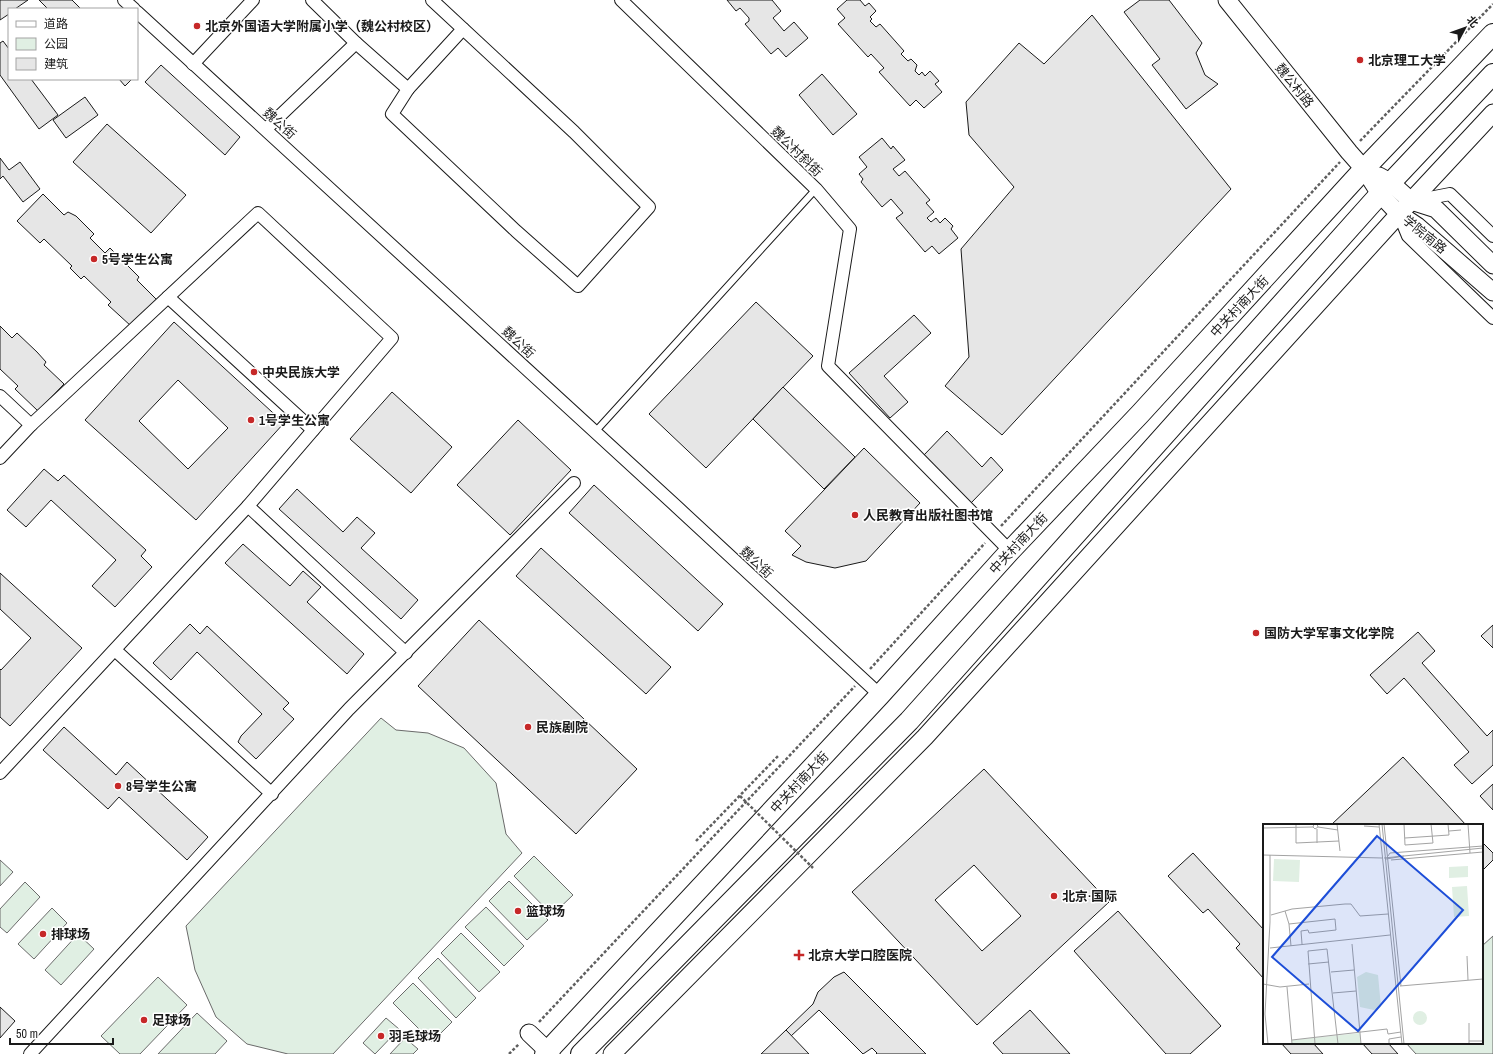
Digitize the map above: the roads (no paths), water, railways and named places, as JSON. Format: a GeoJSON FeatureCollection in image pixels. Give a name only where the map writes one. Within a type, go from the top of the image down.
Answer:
{"type":"FeatureCollection","features":[{"type":"Feature","properties":{"kind":"main road","name":"中关村南大街"},"geometry":{"type":"LineString","coordinates":[[548,1053],[1364,169],[1493,34]]}},
{"type":"Feature","properties":{"kind":"main road"},"geometry":{"type":"LineString","coordinates":[[581,1054],[909,720],[1385,188],[1493,74]]}},
{"type":"Feature","properties":{"kind":"street"},"geometry":{"type":"LineString","coordinates":[[124,0],[133,8]]}},
{"type":"Feature","properties":{"kind":"street"},"geometry":{"type":"LineString","coordinates":[[193,64],[253,0]]}},
{"type":"Feature","properties":{"kind":"street"},"geometry":{"type":"LineString","coordinates":[[312,0],[326,4],[356,43],[408,89]]}},
{"type":"Feature","properties":{"kind":"street"},"geometry":{"type":"LineString","coordinates":[[432,0],[464,28],[574,132],[649,207],[578,286],[516,231],[392,114],[408,89],[464,28]]}},
{"type":"Feature","properties":{"kind":"street","name":"魏公村斜街"},"geometry":{"type":"LineString","coordinates":[[621,0],[816,189],[850,229],[828,366],[1010,551]]}},
{"type":"Feature","properties":{"kind":"street","name":"魏公村路"},"geometry":{"type":"LineString","coordinates":[[1227,0],[1337,138],[1364,169]]}},
{"type":"Feature","properties":{"kind":"street","name":"魏公街"},"geometry":{"type":"LineString","coordinates":[[138,13],[880,695]]}},
{"type":"Feature","properties":{"kind":"street"},"geometry":{"type":"LineString","coordinates":[[266,129],[356,43]]}},
{"type":"Feature","properties":{"kind":"street"},"geometry":{"type":"LineString","coordinates":[[612,1054],[925,736],[1399,214],[1493,113]]}},
{"type":"Feature","properties":{"kind":"street"},"geometry":{"type":"LineString","coordinates":[[1364,169],[1385,188]]}},
{"type":"Feature","properties":{"kind":"street","name":"学院南路"},"geometry":{"type":"LineString","coordinates":[[1385,188],[1411,201],[1436,208],[1493,265]]}},
{"type":"Feature","properties":{"kind":"street","name":"学院南路"},"geometry":{"type":"LineString","coordinates":[[1385,188],[1399,214],[1417,226],[1493,292]]}},
{"type":"Feature","properties":{"kind":"street"},"geometry":{"type":"LineString","coordinates":[[1411,201],[1450,194],[1493,236]]}},
{"type":"Feature","properties":{"kind":"street"},"geometry":{"type":"LineString","coordinates":[[0,458],[31,425],[258,214],[392,338],[248,506],[0,773]]}},
{"type":"Feature","properties":{"kind":"street"},"geometry":{"type":"LineString","coordinates":[[1399,214],[1408,236],[1493,318]]}},
{"type":"Feature","properties":{"kind":"street"},"geometry":{"type":"LineString","coordinates":[[168,297],[313,430]]}},
{"type":"Feature","properties":{"kind":"street"},"geometry":{"type":"LineString","coordinates":[[0,396],[31,425]]}},
{"type":"Feature","properties":{"kind":"street"},"geometry":{"type":"LineString","coordinates":[[30,1054],[349,709],[574,483]]}},
{"type":"Feature","properties":{"kind":"street"},"geometry":{"type":"LineString","coordinates":[[248,506],[406,653]]}},
{"type":"Feature","properties":{"kind":"street"},"geometry":{"type":"LineString","coordinates":[[115,650],[272,794]]}},
{"type":"Feature","properties":{"kind":"street"},"geometry":{"type":"LineString","coordinates":[[529,1033],[548,1053]]}},
{"type":"Feature","properties":{"kind":"lane"},"geometry":{"type":"LineString","coordinates":[[595,432],[816,189]]}},
{"type":"Feature","properties":{"kind":"place","name":"北京外国语大学附属小学（魏公村校区）"},"geometry":{"type":"Point","coordinates":[197,26]}},
{"type":"Feature","properties":{"kind":"place","name":"北京理工大学"},"geometry":{"type":"Point","coordinates":[1360,60]}},
{"type":"Feature","properties":{"kind":"place","name":"5号学生公寓"},"geometry":{"type":"Point","coordinates":[94,259]}},
{"type":"Feature","properties":{"kind":"place","name":"中央民族大学"},"geometry":{"type":"Point","coordinates":[254,372]}},
{"type":"Feature","properties":{"kind":"place","name":"1号学生公寓"},"geometry":{"type":"Point","coordinates":[251,420]}},
{"type":"Feature","properties":{"kind":"place","name":"人民教育出版社图书馆"},"geometry":{"type":"Point","coordinates":[855,515]}},
{"type":"Feature","properties":{"kind":"place","name":"国防大学军事文化学院"},"geometry":{"type":"Point","coordinates":[1256,633]}},
{"type":"Feature","properties":{"kind":"place","name":"民族剧院"},"geometry":{"type":"Point","coordinates":[528,727]}},
{"type":"Feature","properties":{"kind":"place","name":"8号学生公寓"},"geometry":{"type":"Point","coordinates":[118,786]}},
{"type":"Feature","properties":{"kind":"place","name":"北京·国际"},"geometry":{"type":"Point","coordinates":[1054,896]}},
{"type":"Feature","properties":{"kind":"place","name":"篮球场"},"geometry":{"type":"Point","coordinates":[518,911]}},
{"type":"Feature","properties":{"kind":"place","name":"排球场"},"geometry":{"type":"Point","coordinates":[43,934]}},
{"type":"Feature","properties":{"kind":"place","name":"北京大学口腔医院"},"geometry":{"type":"Point","coordinates":[799,955]}},
{"type":"Feature","properties":{"kind":"place","name":"足球场"},"geometry":{"type":"Point","coordinates":[144,1020]}},
{"type":"Feature","properties":{"kind":"place","name":"羽毛球场"},"geometry":{"type":"Point","coordinates":[381,1036]}}]}
